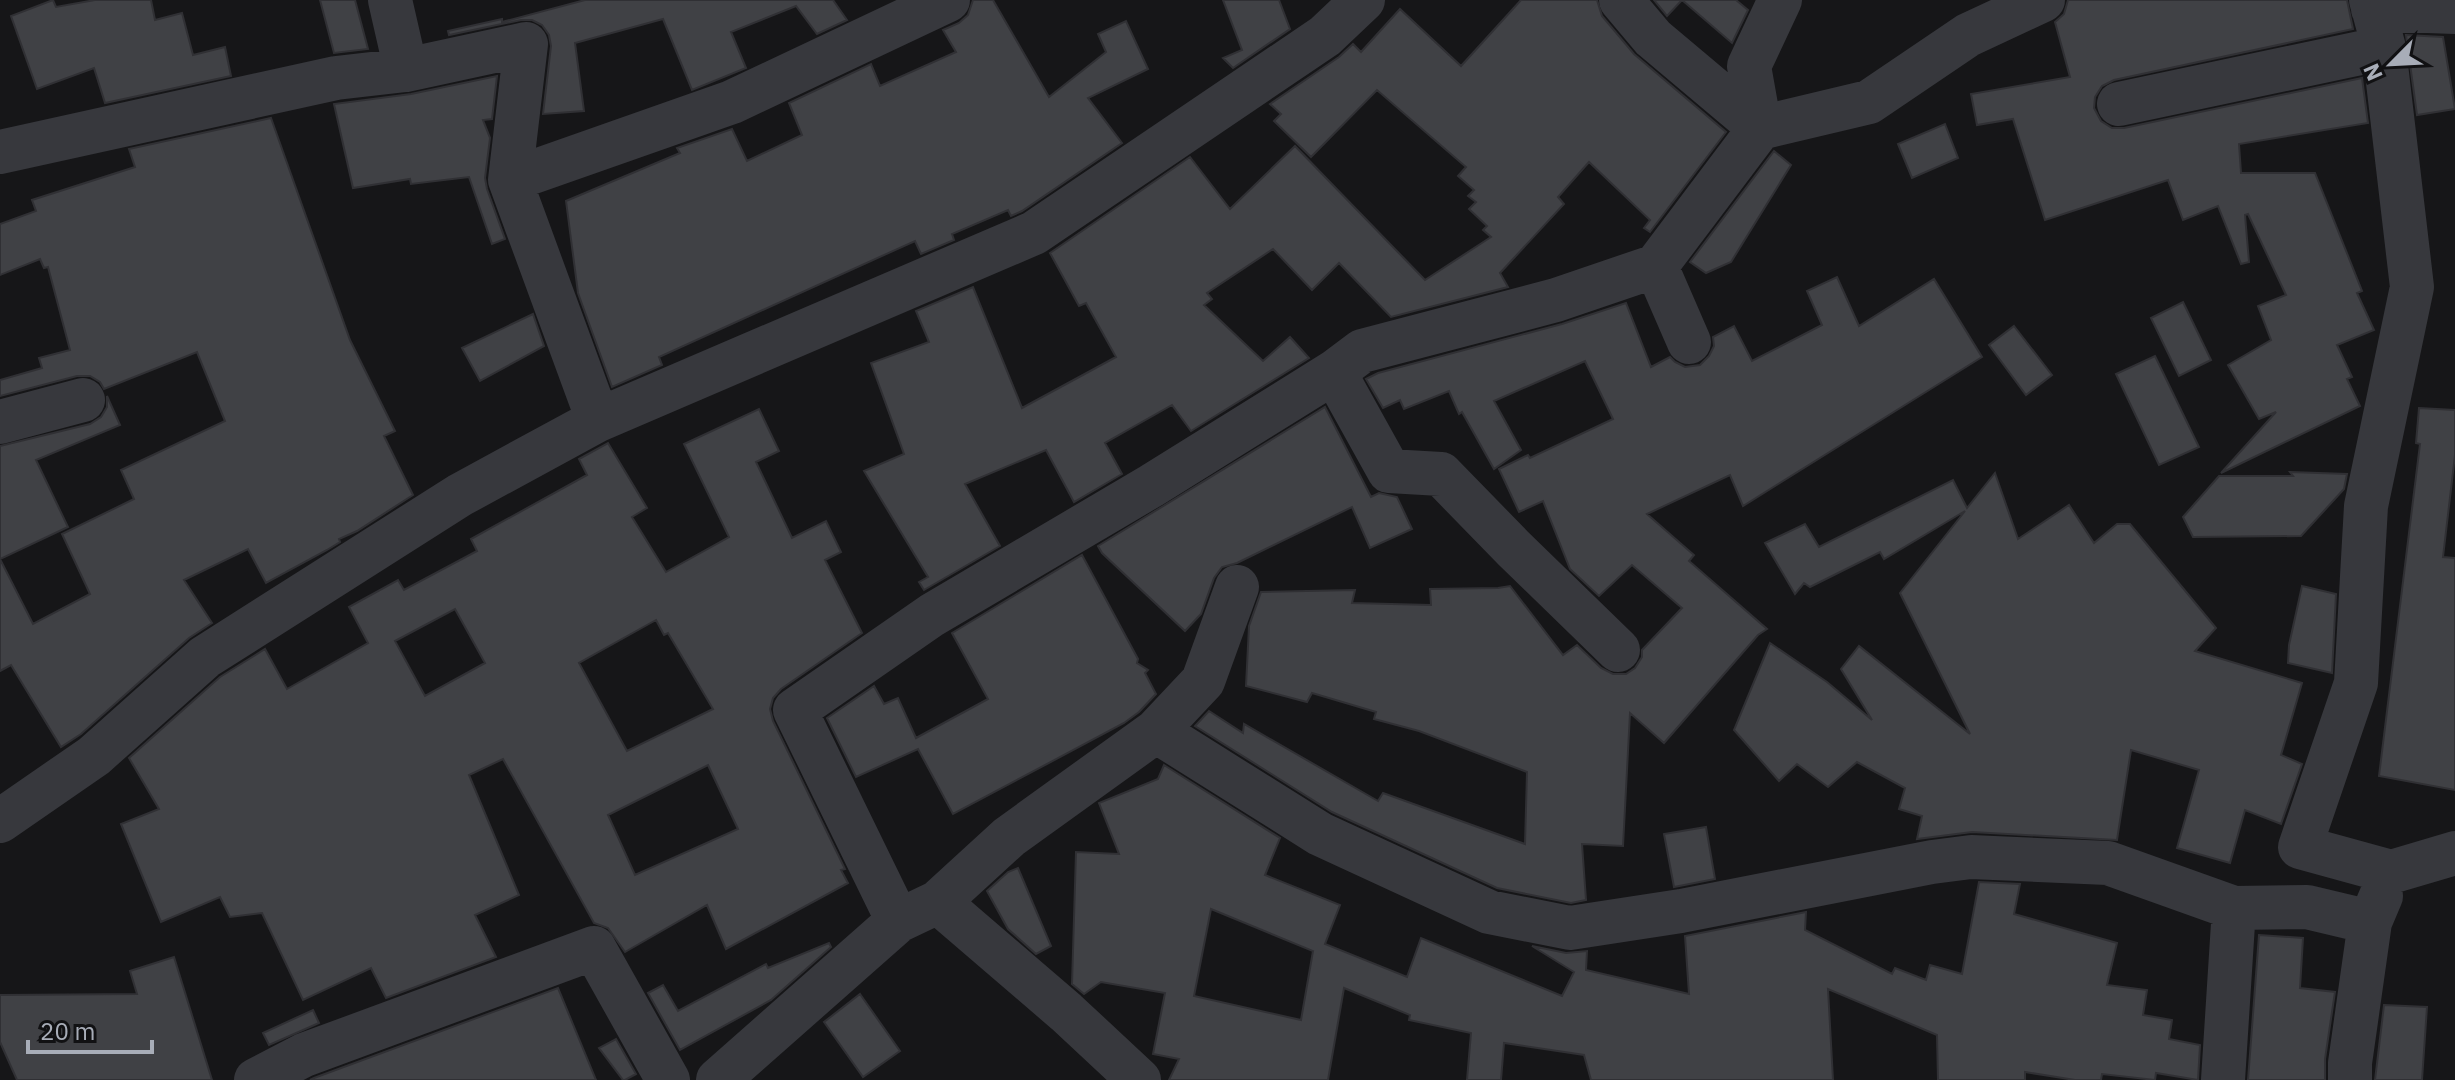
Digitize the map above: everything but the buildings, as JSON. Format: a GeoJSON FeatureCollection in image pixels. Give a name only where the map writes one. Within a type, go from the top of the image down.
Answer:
{"type":"FeatureCollection","features":[{"type":"Feature","properties":{"kind":"street"},"geometry":{"type":"LineString","coordinates":[[390,0],[406,70]]}},
{"type":"Feature","properties":{"kind":"street"},"geometry":{"type":"LineString","coordinates":[[510,180],[732,102],[948,0]]}},
{"type":"Feature","properties":{"kind":"street"},"geometry":{"type":"LineString","coordinates":[[0,821],[94,756],[205,657],[460,495],[598,420],[1034,233],[1325,36],[1363,0]]}},
{"type":"Feature","properties":{"kind":"street"},"geometry":{"type":"LineString","coordinates":[[1621,0],[1653,38],[1760,128]]}},
{"type":"Feature","properties":{"kind":"street"},"geometry":{"type":"LineString","coordinates":[[1760,128],[1749,66],[1780,0]]}},
{"type":"Feature","properties":{"kind":"street"},"geometry":{"type":"LineString","coordinates":[[898,921],[795,710],[932,615],[1151,486],[1334,372],[1362,351],[1556,300],[1656,266],[1760,128],[1869,102],[1968,35],[2043,0]]}},
{"type":"Feature","properties":{"kind":"street"},"geometry":{"type":"LineString","coordinates":[[2119,104],[2376,19],[2455,12]]}},
{"type":"Feature","properties":{"kind":"street"},"geometry":{"type":"LineString","coordinates":[[2376,19],[2412,287],[2366,506],[2356,683],[2300,847],[2391,872],[2455,853]]}},
{"type":"Feature","properties":{"kind":"street"},"geometry":{"type":"LineString","coordinates":[[0,152],[336,78],[406,70],[526,44],[510,180],[598,420]]}},
{"type":"Feature","properties":{"kind":"street"},"geometry":{"type":"LineString","coordinates":[[1656,266],[1689,342]]}},
{"type":"Feature","properties":{"kind":"street"},"geometry":{"type":"LineString","coordinates":[[1334,372],[1389,471],[1441,474],[1618,650]]}},
{"type":"Feature","properties":{"kind":"street"},"geometry":{"type":"LineString","coordinates":[[0,422],[83,400]]}},
{"type":"Feature","properties":{"kind":"street"},"geometry":{"type":"LineString","coordinates":[[718,1080],[898,921],[938,902],[1009,837],[1156,731],[1203,681],[1237,587]]}},
{"type":"Feature","properties":{"kind":"street"},"geometry":{"type":"LineString","coordinates":[[1156,731],[1320,834],[1489,912],[1570,928],[1681,911],[1971,857],[2108,863],[2234,908],[2307,907],[2370,922]]}},
{"type":"Feature","properties":{"kind":"street"},"geometry":{"type":"LineString","coordinates":[[2350,1080],[2370,922],[2391,872]]}},
{"type":"Feature","properties":{"kind":"street"},"geometry":{"type":"LineString","coordinates":[[938,902],[1066,1012],[1139,1080]]}},
{"type":"Feature","properties":{"kind":"street"},"geometry":{"type":"LineString","coordinates":[[2223,1080],[2234,908]]}},
{"type":"Feature","properties":{"kind":"street"},"geometry":{"type":"LineString","coordinates":[[256,1080],[304,1055],[594,948],[668,1080]]}}]}
